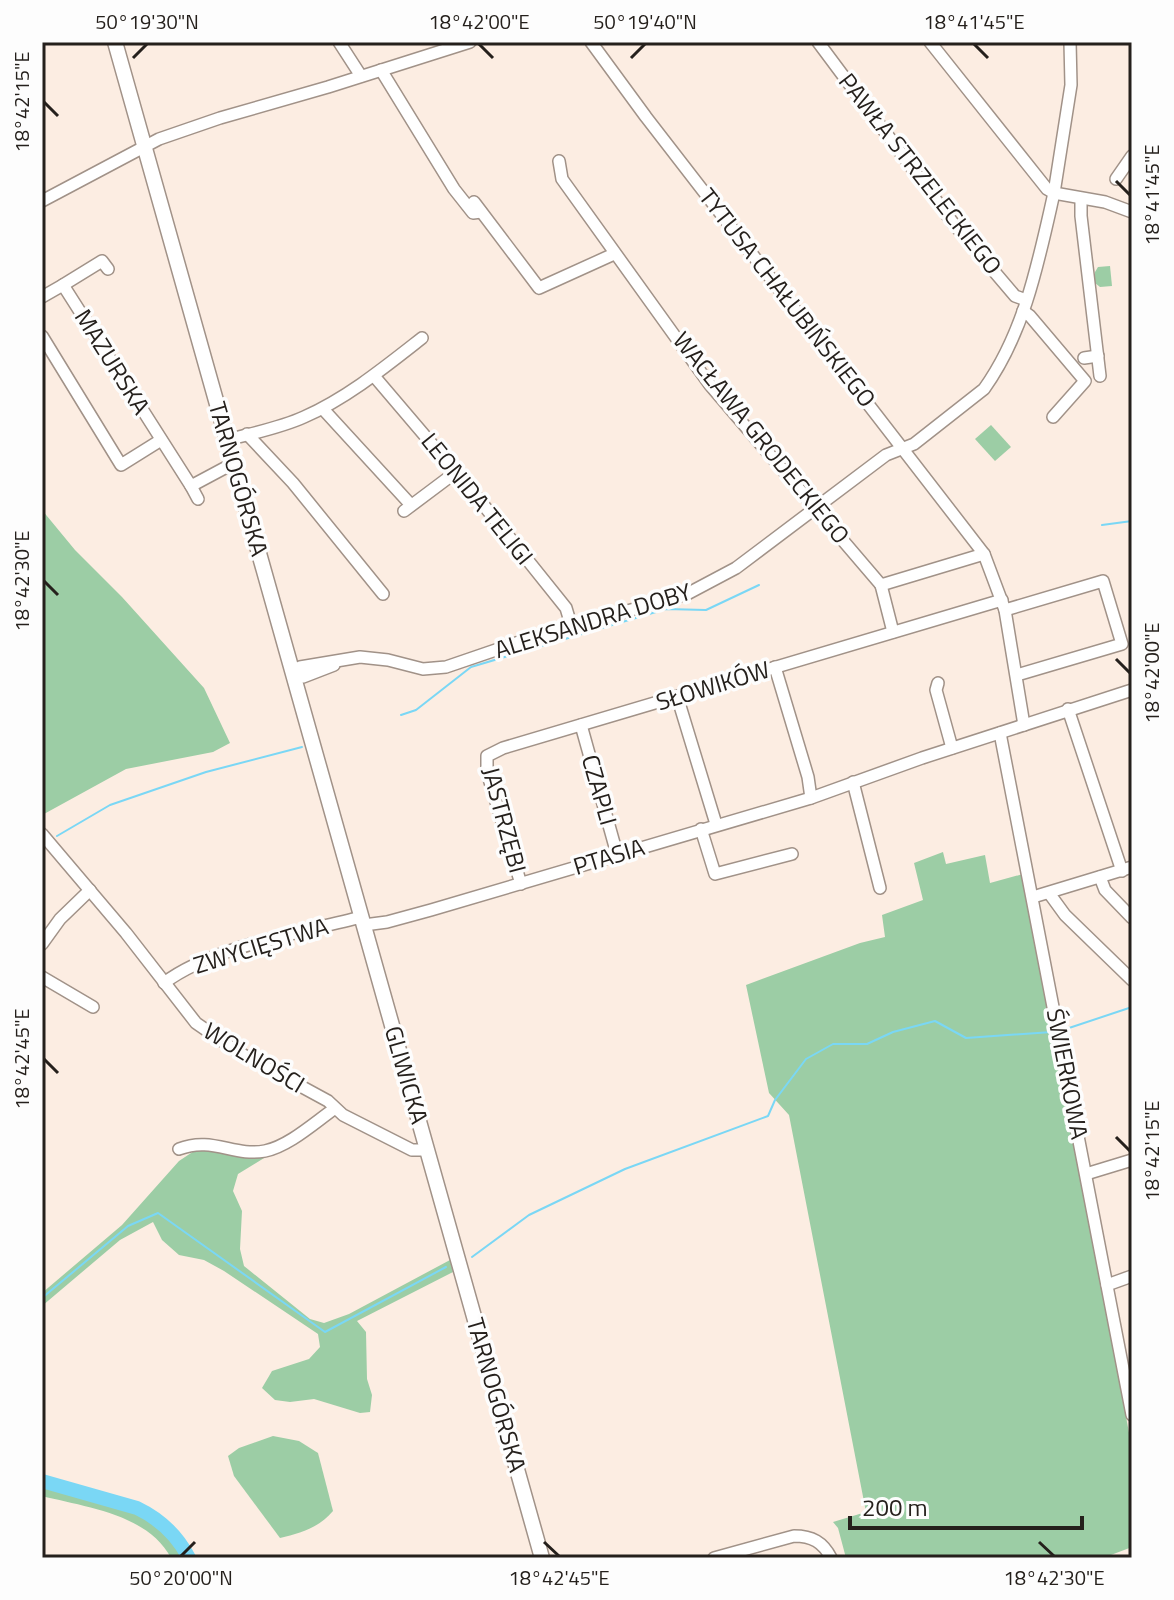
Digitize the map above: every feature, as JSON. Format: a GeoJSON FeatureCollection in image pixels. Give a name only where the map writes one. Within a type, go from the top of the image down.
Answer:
{"type":"FeatureCollection","features":[{"type":"Feature","properties":{"kind":"main road","name":"TARNOGÓRSKA"},"geometry":{"type":"LineString","coordinates":[[115,42],[362,921]]}},
{"type":"Feature","properties":{"kind":"main road","name":"GLIWICKA"},"geometry":{"type":"LineString","coordinates":[[362,921],[450,1233]]}},
{"type":"Feature","properties":{"kind":"main road","name":"TARNOGÓRSKA"},"geometry":{"type":"LineString","coordinates":[[450,1233],[542,1558]]}},
{"type":"Feature","properties":{"kind":"street"},"geometry":{"type":"LineString","coordinates":[[339,42],[361,76]]}},
{"type":"Feature","properties":{"kind":"street"},"geometry":{"type":"LineString","coordinates":[[42,201],[144,144],[470,42]]}},
{"type":"Feature","properties":{"kind":"street","name":"TYTUSA CHAŁUBIŃSKIEGO"},"geometry":{"type":"LineString","coordinates":[[591,42],[984,554],[1004,605],[1024,725]]}},
{"type":"Feature","properties":{"kind":"street","name":"PAWŁA STRZELECKIEGO"},"geometry":{"type":"LineString","coordinates":[[818,42],[953,223],[1085,381],[1053,417]]}},
{"type":"Feature","properties":{"kind":"street"},"geometry":{"type":"LineString","coordinates":[[930,42],[1047,189],[1105,202],[1132,212]]}},
{"type":"Feature","properties":{"kind":"street","name":"ALEKSANDRA DOBY"},"geometry":{"type":"LineString","coordinates":[[294,674],[303,677],[360,657],[423,669],[446,667],[704,587],[736,568],[886,455],[920,440],[984,389],[1025,306],[1037,266],[1054,193],[1071,85],[1070,42]]}},
{"type":"Feature","properties":{"kind":"street"},"geometry":{"type":"LineString","coordinates":[[381,70],[454,189],[473,213],[478,207],[539,288],[614,254]]}},
{"type":"Feature","properties":{"kind":"street"},"geometry":{"type":"LineString","coordinates":[[1116,179],[1132,156]]}},
{"type":"Feature","properties":{"kind":"street","name":"WACŁAWA GRODECKIEGO"},"geometry":{"type":"LineString","coordinates":[[559,161],[562,179],[710,385],[881,585]]}},
{"type":"Feature","properties":{"kind":"street"},"geometry":{"type":"LineString","coordinates":[[1081,199],[1100,376]]}},
{"type":"Feature","properties":{"kind":"street","name":"MAZURSKA"},"geometry":{"type":"LineString","coordinates":[[42,297],[102,261],[108,269]]}},
{"type":"Feature","properties":{"kind":"street","name":"MAZURSKA"},"geometry":{"type":"LineString","coordinates":[[63,285],[198,499]]}},
{"type":"Feature","properties":{"kind":"street","name":"MAZURSKA"},"geometry":{"type":"LineString","coordinates":[[42,336],[121,465],[161,440]]}},
{"type":"Feature","properties":{"kind":"street"},"geometry":{"type":"LineString","coordinates":[[227,440],[300,419],[323,409],[374,376],[422,338]]}},
{"type":"Feature","properties":{"kind":"street"},"geometry":{"type":"LineString","coordinates":[[1084,358],[1098,356]]}},
{"type":"Feature","properties":{"kind":"street","name":"LEONIDA TELIGI"},"geometry":{"type":"LineString","coordinates":[[374,376],[566,608],[572,628]]}},
{"type":"Feature","properties":{"kind":"street"},"geometry":{"type":"LineString","coordinates":[[323,409],[408,508],[456,472]]}},
{"type":"Feature","properties":{"kind":"street"},"geometry":{"type":"LineString","coordinates":[[247,434],[293,483],[383,594]]}},
{"type":"Feature","properties":{"kind":"street"},"geometry":{"type":"LineString","coordinates":[[191,486],[234,463]]}},
{"type":"Feature","properties":{"kind":"street"},"geometry":{"type":"LineString","coordinates":[[893,632],[881,585],[984,554]]}},
{"type":"Feature","properties":{"kind":"street","name":"SŁOWIKÓW"},"geometry":{"type":"LineString","coordinates":[[487,756],[503,748],[893,632],[1103,581],[1122,644],[1017,675]]}},
{"type":"Feature","properties":{"kind":"street"},"geometry":{"type":"LineString","coordinates":[[775,667],[808,777],[811,798]]}},
{"type":"Feature","properties":{"kind":"street"},"geometry":{"type":"LineString","coordinates":[[938,683],[936,690],[952,748]]}},
{"type":"Feature","properties":{"kind":"street","name":"PTASIA"},"geometry":{"type":"LineString","coordinates":[[362,921],[387,922],[811,798],[952,748],[1132,690]]}},
{"type":"Feature","properties":{"kind":"street"},"geometry":{"type":"LineString","coordinates":[[677,696],[716,824]]}},
{"type":"Feature","properties":{"kind":"street"},"geometry":{"type":"LineString","coordinates":[[1033,897],[1127,869],[1068,709]]}},
{"type":"Feature","properties":{"kind":"street","name":"CZAPLI"},"geometry":{"type":"LineString","coordinates":[[581,725],[617,854]]}},
{"type":"Feature","properties":{"kind":"street","name":"ŚWIERKOWA"},"geometry":{"type":"LineString","coordinates":[[1000,733],[1132,1415]]}},
{"type":"Feature","properties":{"kind":"street","name":"JASTRZĘBI"},"geometry":{"type":"LineString","coordinates":[[487,756],[487,772],[521,884]]}},
{"type":"Feature","properties":{"kind":"street"},"geometry":{"type":"LineString","coordinates":[[853,782],[880,888]]}},
{"type":"Feature","properties":{"kind":"street"},"geometry":{"type":"LineString","coordinates":[[701,829],[715,874],[792,854]]}},
{"type":"Feature","properties":{"kind":"street","name":"WOLNOŚCI"},"geometry":{"type":"LineString","coordinates":[[42,834],[196,1023],[238,1052],[328,1101],[334,1109],[412,1150],[427,1150]]}},
{"type":"Feature","properties":{"kind":"street"},"geometry":{"type":"LineString","coordinates":[[1100,877],[1105,890],[1132,918]]}},
{"type":"Feature","properties":{"kind":"street"},"geometry":{"type":"LineString","coordinates":[[42,944],[60,919],[90,890]]}},
{"type":"Feature","properties":{"kind":"street"},"geometry":{"type":"LineString","coordinates":[[1049,893],[1065,915],[1132,980]]}},
{"type":"Feature","properties":{"kind":"street","name":"ZWYCIĘSTWA"},"geometry":{"type":"LineString","coordinates":[[164,983],[191,965],[256,944],[362,921]]}},
{"type":"Feature","properties":{"kind":"street"},"geometry":{"type":"LineString","coordinates":[[42,977],[93,1007]]}},
{"type":"Feature","properties":{"kind":"street","name":"WOLNOŚCI"},"geometry":{"type":"LineString","coordinates":[[179,1149],[192,1144],[212,1143],[249,1152],[265,1151],[277,1147],[334,1109]]}},
{"type":"Feature","properties":{"kind":"street"},"geometry":{"type":"LineString","coordinates":[[1086,1174],[1132,1160]]}},
{"type":"Feature","properties":{"kind":"street"},"geometry":{"type":"LineString","coordinates":[[1107,1285],[1132,1276]]}},
{"type":"Feature","properties":{"kind":"street"},"geometry":{"type":"LineString","coordinates":[[714,1558],[794,1536],[807,1536],[818,1541],[831,1558]]}},
{"type":"Feature","properties":{"kind":"green space"},"geometry":{"type":"Polygon","coordinates":[[[1110,266],[1112,286],[1100,287],[1095,283],[1095,272],[1098,267],[1110,266]]]}},
{"type":"Feature","properties":{"kind":"green space"},"geometry":{"type":"Polygon","coordinates":[[[991,425],[1011,447],[995,461],[975,439],[991,425]]]}},
{"type":"Feature","properties":{"kind":"green space"},"geometry":{"type":"Polygon","coordinates":[[[42,510],[75,550],[204,688],[230,743],[213,752],[126,769],[44,814],[42,811],[42,510]]]}},
{"type":"Feature","properties":{"kind":"green space"},"geometry":{"type":"Polygon","coordinates":[[[943,852],[946,864],[985,855],[990,883],[1023,874],[1026,876],[1132,1449],[1132,1547],[1103,1558],[846,1558],[838,1528],[833,1522],[866,1512],[789,1115],[769,1093],[746,985],[860,943],[885,937],[882,915],[923,900],[914,863],[943,852]]]}},
{"type":"Feature","properties":{"kind":"green space"},"geometry":{"type":"Polygon","coordinates":[[[218,1150],[249,1158],[269,1155],[238,1174],[233,1191],[242,1211],[240,1249],[244,1266],[310,1319],[324,1323],[349,1314],[450,1260],[453,1272],[357,1321],[366,1332],[367,1379],[372,1395],[370,1412],[360,1413],[314,1399],[275,1400],[262,1388],[272,1371],[309,1359],[320,1347],[318,1334],[224,1271],[204,1260],[179,1255],[162,1240],[153,1222],[120,1240],[42,1306],[42,1293],[122,1225],[179,1161],[194,1151],[218,1150]]]}},
{"type":"Feature","properties":{"kind":"green space"},"geometry":{"type":"Polygon","coordinates":[[[273,1436],[299,1441],[318,1453],[333,1511],[315,1526],[280,1538],[234,1476],[228,1456],[239,1448],[273,1436]]]}},
{"type":"Feature","properties":{"kind":"green space"},"geometry":{"type":"Polygon","coordinates":[[[42,1475],[128,1500],[145,1508],[179,1536],[195,1558],[171,1558],[161,1543],[147,1531],[114,1515],[42,1496],[42,1475]]]}},
{"type":"Feature","properties":{"kind":"waterway"},"geometry":{"type":"LineString","coordinates":[[1102,525],[1132,521]]}},
{"type":"Feature","properties":{"kind":"waterway"},"geometry":{"type":"LineString","coordinates":[[401,715],[416,710],[471,667],[666,609],[706,610],[759,585]]}},
{"type":"Feature","properties":{"kind":"waterway"},"geometry":{"type":"LineString","coordinates":[[57,836],[110,805],[206,772],[302,747]]}},
{"type":"Feature","properties":{"kind":"waterway"},"geometry":{"type":"LineString","coordinates":[[1063,1030],[1132,1007]]}},
{"type":"Feature","properties":{"kind":"waterway"},"geometry":{"type":"LineString","coordinates":[[472,1257],[529,1215],[625,1169],[768,1116],[775,1100],[806,1059],[833,1044],[867,1044],[893,1032],[935,1021],[966,1038],[1052,1032]]}},
{"type":"Feature","properties":{"kind":"waterway"},"geometry":{"type":"LineString","coordinates":[[42,1298],[128,1226],[158,1213],[325,1332],[446,1267]]}},
{"type":"Feature","properties":{"kind":"waterway"},"geometry":{"type":"LineString","coordinates":[[42,1481],[145,1512],[173,1535],[189,1558]]}}]}
